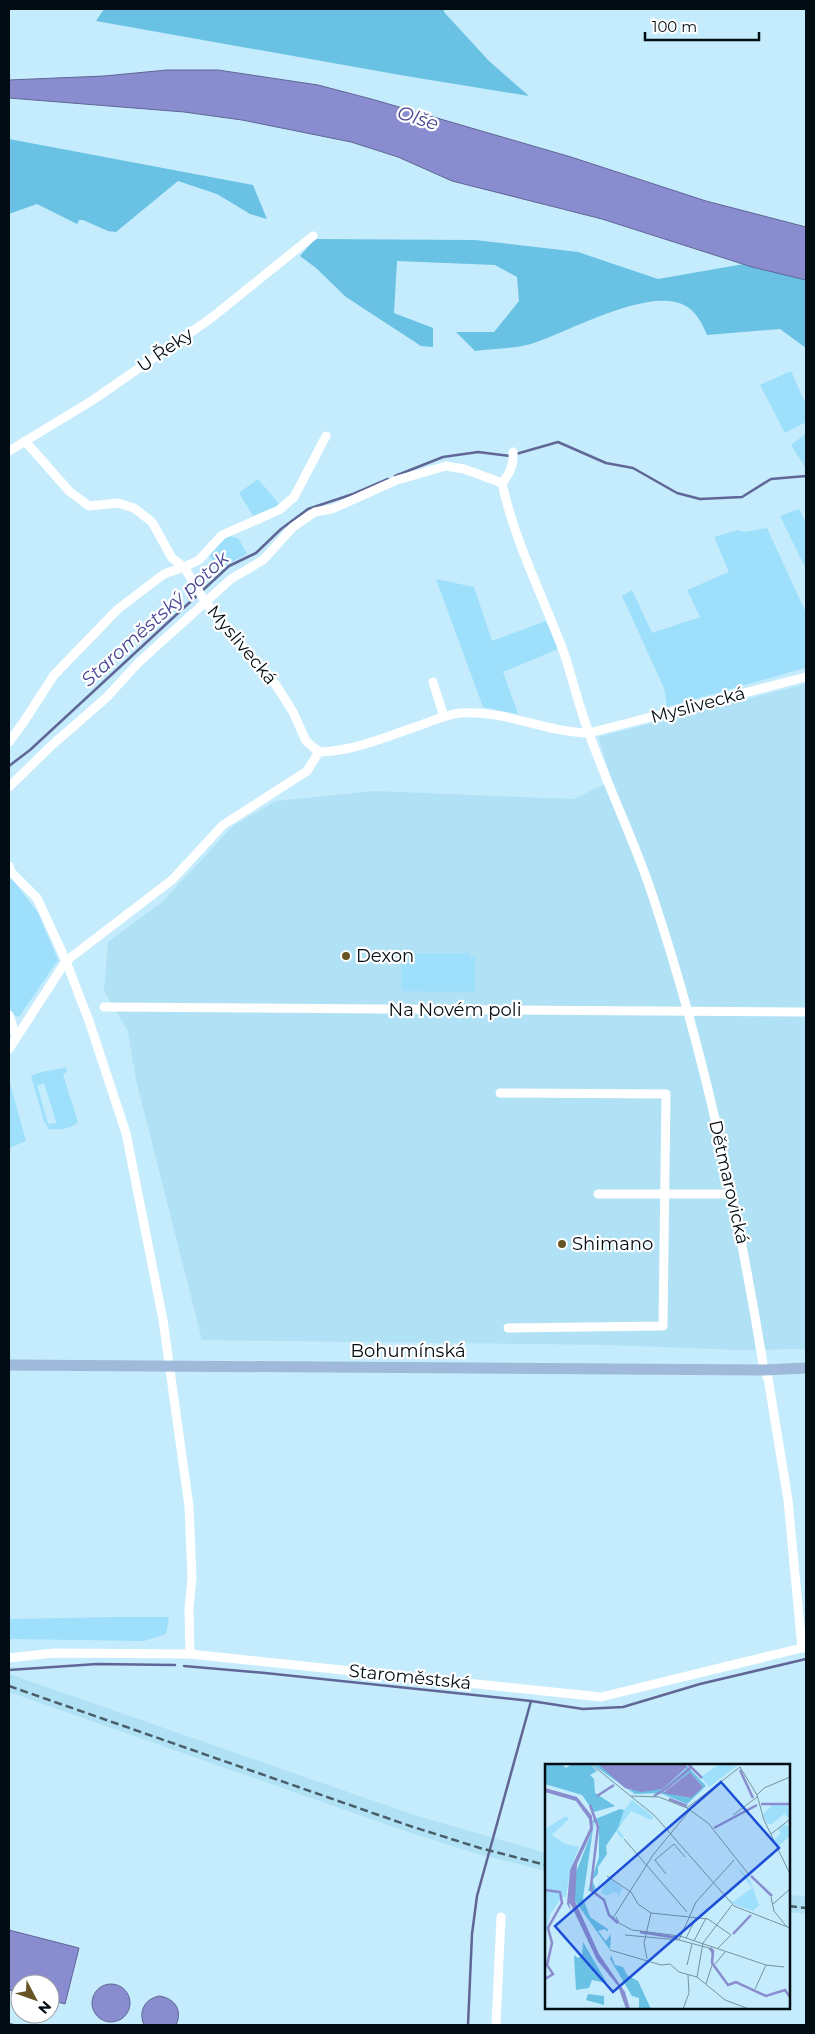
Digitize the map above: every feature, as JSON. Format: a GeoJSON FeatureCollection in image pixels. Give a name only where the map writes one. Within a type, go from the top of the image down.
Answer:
{"type":"FeatureCollection","features":[{"type":"Feature","properties":{"kind":"main road","name":"Bohumínská"},"geometry":{"type":"LineString","coordinates":[[9,1365],[764,1370],[806,1368]]}},
{"type":"Feature","properties":{"kind":"street","name":"U Řeky"},"geometry":{"type":"LineString","coordinates":[[9,451],[93,400],[194,330],[313,236]]}},
{"type":"Feature","properties":{"kind":"street"},"geometry":{"type":"LineString","coordinates":[[9,742],[54,676],[118,609],[164,574],[199,560],[222,535],[278,510],[294,496],[326,436]]}},
{"type":"Feature","properties":{"kind":"street","name":"Myslivecká"},"geometry":{"type":"LineString","coordinates":[[25,441],[69,491],[89,506],[118,503],[134,508],[152,522],[172,558],[184,567],[202,597],[276,685],[293,712],[306,741],[319,752],[351,749],[460,713],[491,714],[569,732],[588,733],[806,677]]}},
{"type":"Feature","properties":{"kind":"street"},"geometry":{"type":"LineString","coordinates":[[502,483],[509,476],[513,456]]}},
{"type":"Feature","properties":{"kind":"street"},"geometry":{"type":"LineString","coordinates":[[9,788],[51,746],[107,697],[202,597],[263,560],[293,527],[315,512],[332,509],[397,480],[446,466],[464,469],[502,483]]}},
{"type":"Feature","properties":{"kind":"street"},"geometry":{"type":"LineString","coordinates":[[502,483],[518,542],[564,653],[588,733]]}},
{"type":"Feature","properties":{"kind":"street"},"geometry":{"type":"LineString","coordinates":[[432,682],[444,717]]}},
{"type":"Feature","properties":{"kind":"street","name":"Dětmarovická"},"geometry":{"type":"LineString","coordinates":[[588,733],[652,892],[688,1010],[732,1194],[747,1267],[764,1370],[768,1378],[788,1500],[804,1647]]}},
{"type":"Feature","properties":{"kind":"street"},"geometry":{"type":"LineString","coordinates":[[9,1049],[66,962],[172,880],[223,825],[307,771],[319,752]]}},
{"type":"Feature","properties":{"kind":"street"},"geometry":{"type":"LineString","coordinates":[[9,866],[11,872],[37,898],[66,962],[90,1021],[126,1133],[163,1320],[189,1506],[192,1578],[189,1609],[190,1654]]}},
{"type":"Feature","properties":{"kind":"street","name":"Na Novém poli"},"geometry":{"type":"LineString","coordinates":[[104,1007],[806,1012]]}},
{"type":"Feature","properties":{"kind":"street"},"geometry":{"type":"LineString","coordinates":[[9,1015],[16,1036]]}},
{"type":"Feature","properties":{"kind":"street"},"geometry":{"type":"LineString","coordinates":[[500,1093],[666,1094],[663,1326],[508,1328]]}},
{"type":"Feature","properties":{"kind":"street"},"geometry":{"type":"LineString","coordinates":[[598,1194],[732,1194]]}},
{"type":"Feature","properties":{"kind":"street","name":"Staroměstská"},"geometry":{"type":"LineString","coordinates":[[9,1658],[54,1653],[190,1654],[601,1697],[804,1647]]}},
{"type":"Feature","properties":{"kind":"street"},"geometry":{"type":"LineString","coordinates":[[496,2025],[501,1917]]}},
{"type":"Feature","properties":{"kind":"shaded area"},"geometry":{"type":"Polygon","coordinates":[[[104,9],[444,9],[444,12],[489,61],[529,96],[96,21],[104,9]]]}},
{"type":"Feature","properties":{"kind":"shaded area"},"geometry":{"type":"Polygon","coordinates":[[[9,139],[253,185],[267,219],[250,214],[217,194],[178,181],[116,232],[108,231],[83,220],[79,220],[77,224],[37,204],[9,214],[9,139]]]}},
{"type":"Feature","properties":{"kind":"shaded area"},"geometry":{"type":"Polygon","coordinates":[[[315,239],[475,240],[578,252],[658,279],[744,264],[806,280],[806,348],[780,329],[707,335],[701,322],[692,311],[684,305],[668,301],[629,306],[531,344],[475,351],[456,332],[494,332],[519,301],[517,277],[495,265],[397,261],[394,313],[433,328],[433,347],[421,346],[346,297],[316,268],[300,256],[315,239]]]}},
{"type":"Feature","properties":{"kind":"shaded area"},"geometry":{"type":"Polygon","coordinates":[[[791,371],[806,405],[806,422],[785,433],[760,385],[791,371]]]}},
{"type":"Feature","properties":{"kind":"shaded area"},"geometry":{"type":"Polygon","coordinates":[[[806,434],[806,469],[791,445],[806,434]]]}},
{"type":"Feature","properties":{"kind":"shaded area"},"geometry":{"type":"Polygon","coordinates":[[[258,479],[280,505],[253,516],[239,493],[258,479]]]}},
{"type":"Feature","properties":{"kind":"shaded area"},"geometry":{"type":"Polygon","coordinates":[[[799,509],[806,523],[806,569],[780,516],[799,509]]]}},
{"type":"Feature","properties":{"kind":"shaded area"},"geometry":{"type":"Polygon","coordinates":[[[767,528],[806,613],[806,671],[805,668],[667,707],[664,688],[622,596],[632,590],[652,633],[700,617],[687,590],[729,572],[714,537],[737,530],[744,532],[767,528]]]}},
{"type":"Feature","properties":{"kind":"shaded area"},"geometry":{"type":"Polygon","coordinates":[[[228,536],[238,538],[247,554],[219,569],[208,554],[228,536]]]}},
{"type":"Feature","properties":{"kind":"shaded area"},"geometry":{"type":"Polygon","coordinates":[[[436,579],[474,587],[492,641],[546,621],[558,649],[503,672],[518,714],[483,707],[436,579]]]}},
{"type":"Feature","properties":{"kind":"shaded area"},"geometry":{"type":"Polygon","coordinates":[[[806,684],[806,1349],[739,1350],[611,1345],[202,1340],[136,1080],[128,1031],[104,991],[108,942],[162,902],[233,826],[276,801],[374,791],[573,799],[612,781],[598,737],[806,684]]]}},
{"type":"Feature","properties":{"kind":"shaded area"},"geometry":{"type":"Polygon","coordinates":[[[9,875],[38,913],[58,960],[19,1017],[12,1014],[9,1006],[9,875]]]}},
{"type":"Feature","properties":{"kind":"shaded area"},"geometry":{"type":"Polygon","coordinates":[[[401,953],[469,953],[470,957],[475,957],[475,992],[401,991],[401,953]]]}},
{"type":"Feature","properties":{"kind":"shaded area"},"geometry":{"type":"Polygon","coordinates":[[[66,1067],[67,1072],[63,1074],[78,1122],[65,1128],[49,1129],[44,1121],[31,1076],[66,1067]],[[44,1083],[38,1085],[48,1124],[56,1123],[44,1083]]]}},
{"type":"Feature","properties":{"kind":"shaded area"},"geometry":{"type":"Polygon","coordinates":[[[9,1080],[26,1141],[9,1148],[9,1080]]]}},
{"type":"Feature","properties":{"kind":"shaded area"},"geometry":{"type":"Polygon","coordinates":[[[169,1617],[166,1634],[144,1641],[9,1639],[9,1619],[169,1617]]]}},
{"type":"Feature","properties":{"kind":"shaded area"},"geometry":{"type":"Polygon","coordinates":[[[9,1674],[414,1815],[545,1853],[545,1871],[478,1854],[408,1832],[9,1692],[9,1674]]]}},
{"type":"Feature","properties":{"kind":"shaded area"},"geometry":{"type":"Polygon","coordinates":[[[790,1895],[806,1896],[806,1914],[790,1912],[790,1895]]]}},
{"type":"Feature","properties":{"kind":"water","name":"Olše"},"geometry":{"type":"Polygon","coordinates":[[[167,70],[218,70],[318,85],[571,157],[706,201],[806,227],[806,280],[752,267],[602,219],[452,181],[398,157],[351,142],[242,120],[184,112],[9,98],[9,80],[104,76],[167,70]]]}},
{"type":"Feature","properties":{"kind":"water"},"geometry":{"type":"Polygon","coordinates":[[[9,1930],[79,1948],[65,2004],[60,2003],[60,1974],[10,1974],[9,1990],[9,1930]]]}},
{"type":"Feature","properties":{"kind":"water"},"geometry":{"type":"Polygon","coordinates":[[[111,1984],[125,1989],[130,2003],[125,2017],[111,2022],[97,2017],[92,2003],[97,1989],[111,1984]]]}},
{"type":"Feature","properties":{"kind":"water"},"geometry":{"type":"Polygon","coordinates":[[[159,1996],[169,1999],[176,2006],[179,2015],[176,2025],[144,2025],[142,2010],[144,2006],[150,2000],[159,1996]]]}},
{"type":"Feature","properties":{"kind":"waterway","name":"Staroměstský potok"},"geometry":{"type":"LineString","coordinates":[[516,454],[558,442],[606,463],[633,468],[677,493],[700,499],[742,497],[771,479],[806,476]]}},
{"type":"Feature","properties":{"kind":"waterway","name":"Staroměstský potok"},"geometry":{"type":"LineString","coordinates":[[395,476],[443,457],[478,452],[510,456]]}},
{"type":"Feature","properties":{"kind":"waterway","name":"Staroměstský potok"},"geometry":{"type":"LineString","coordinates":[[9,766],[30,750],[229,566],[256,553],[281,529],[308,509],[353,494],[388,479]]}},
{"type":"Feature","properties":{"kind":"waterway"},"geometry":{"type":"LineString","coordinates":[[184,1666],[531,1701],[583,1709],[623,1707],[700,1684],[806,1659]]}},
{"type":"Feature","properties":{"kind":"waterway"},"geometry":{"type":"LineString","coordinates":[[9,1670],[97,1664],[175,1665]]}},
{"type":"Feature","properties":{"kind":"waterway"},"geometry":{"type":"LineString","coordinates":[[468,2025],[472,1934],[477,1896],[531,1701]]}},
{"type":"Feature","properties":{"kind":"waterway"},"geometry":{"type":"LineString","coordinates":[[9,2024],[13,2025]]}},
{"type":"Feature","properties":{"kind":"railway"},"geometry":{"type":"LineString","coordinates":[[9,1686],[410,1826],[480,1848],[545,1865]]}},
{"type":"Feature","properties":{"kind":"railway"},"geometry":{"type":"LineString","coordinates":[[790,1906],[806,1908]]}},
{"type":"Feature","properties":{"kind":"place","name":"Dexon"},"geometry":{"type":"Point","coordinates":[346,956]}},
{"type":"Feature","properties":{"kind":"place","name":"Shimano"},"geometry":{"type":"Point","coordinates":[562,1244]}}]}
